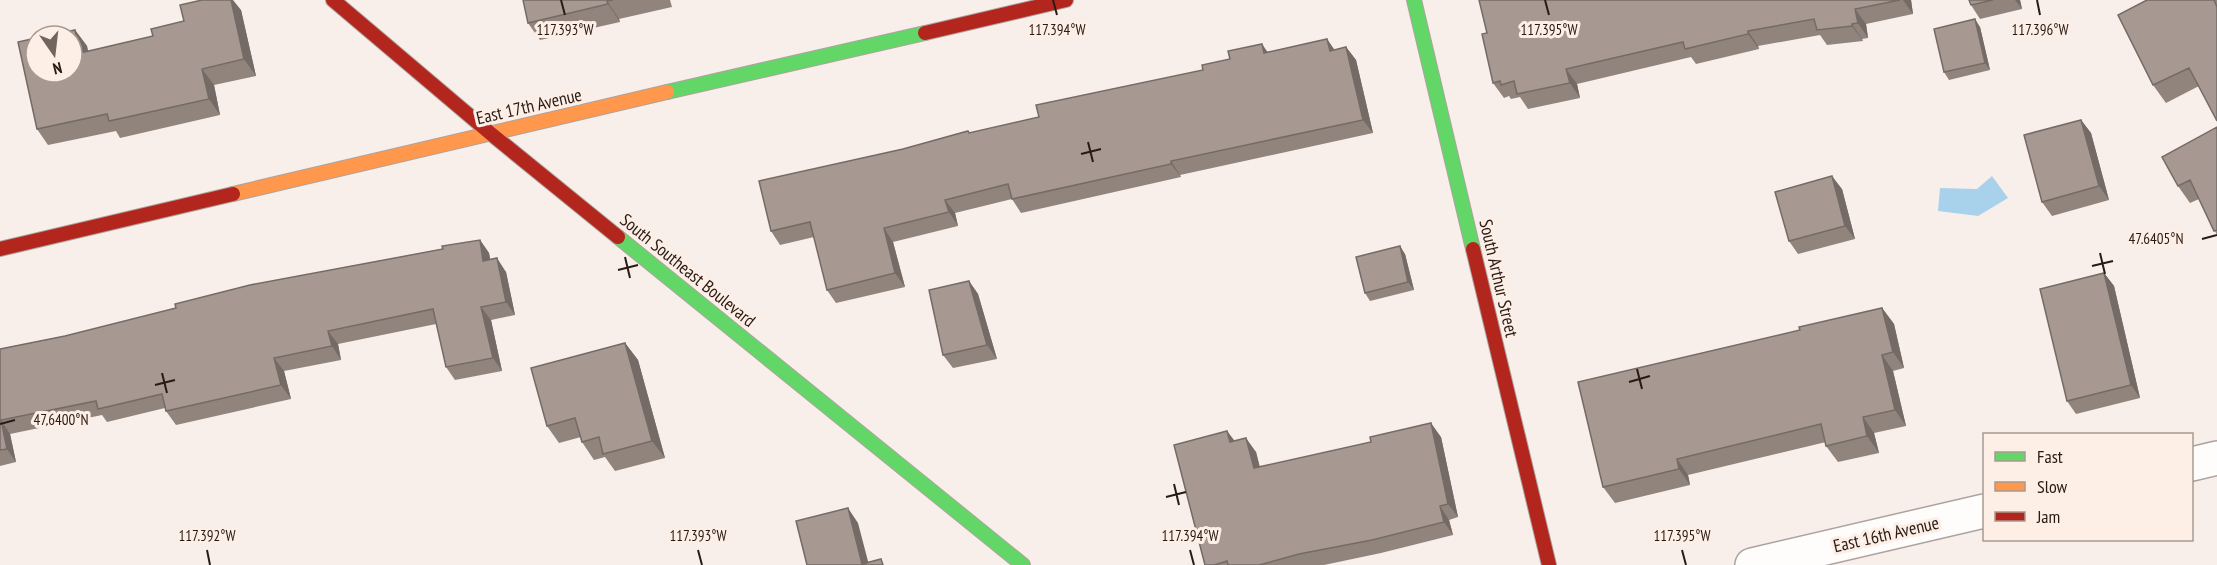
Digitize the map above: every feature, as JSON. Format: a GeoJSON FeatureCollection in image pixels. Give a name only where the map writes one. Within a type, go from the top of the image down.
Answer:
{"type":"FeatureCollection","features":[{"type":"Feature","properties":{"kind":"street","name":"South Southeast Boulevard"},"geometry":{"type":"LineString","coordinates":[[333,0],[490,133],[1023,565]]}},
{"type":"Feature","properties":{"kind":"street","name":"East 17th Avenue"},"geometry":{"type":"LineString","coordinates":[[0,249],[1066,0]]}},
{"type":"Feature","properties":{"kind":"street","name":"South Arthur Street"},"geometry":{"type":"LineString","coordinates":[[1414,0],[1549,565]]}},
{"type":"Feature","properties":{"kind":"street"},"geometry":{"type":"LineString","coordinates":[[2193,464],[2217,458]]}},
{"type":"Feature","properties":{"kind":"street","name":"East 16th Avenue"},"geometry":{"type":"LineString","coordinates":[[1752,565],[1983,511]]}},
{"type":"Feature","properties":{"kind":"water"},"geometry":{"type":"Polygon","coordinates":[[[1992,176],[2008,198],[1978,216],[1938,211],[1940,188],[1977,189],[1992,176]]]}},
{"type":"Feature","properties":{"kind":"building"},"geometry":{"type":"Polygon","coordinates":[[[202,0],[231,0],[244,59],[202,69],[209,99],[109,121],[107,114],[37,129],[27,84],[84,84],[84,52],[153,36],[151,29],[184,21],[180,5],[202,0]]]}},
{"type":"Feature","properties":{"kind":"building"},"geometry":{"type":"Polygon","coordinates":[[[523,0],[613,0],[607,1],[608,4],[528,23],[523,0]]]}},
{"type":"Feature","properties":{"kind":"building"},"geometry":{"type":"Polygon","coordinates":[[[1479,0],[1900,0],[1855,9],[1858,23],[1852,26],[1817,30],[1814,19],[1748,31],[1748,34],[1685,49],[1683,42],[1566,69],[1570,83],[1517,94],[1514,81],[1501,85],[1500,81],[1493,83],[1482,34],[1487,33],[1479,0]]]}},
{"type":"Feature","properties":{"kind":"building"},"geometry":{"type":"Polygon","coordinates":[[[1969,0],[1993,0],[1971,5],[1969,0]]]}},
{"type":"Feature","properties":{"kind":"building"},"geometry":{"type":"Polygon","coordinates":[[[2147,0],[2214,0],[2217,7],[2217,121],[2189,68],[2153,85],[2118,15],[2147,0]]]}},
{"type":"Feature","properties":{"kind":"building"},"geometry":{"type":"Polygon","coordinates":[[[1975,19],[1985,63],[1944,72],[1934,29],[1975,19]]]}},
{"type":"Feature","properties":{"kind":"building"},"geometry":{"type":"Polygon","coordinates":[[[1327,39],[1330,51],[1346,47],[1363,120],[1171,161],[1171,164],[1012,199],[1008,184],[945,200],[949,212],[884,228],[895,273],[827,290],[810,222],[771,231],[759,181],[903,149],[968,131],[969,133],[1039,117],[1036,105],[1203,70],[1202,65],[1230,59],[1228,51],[1262,44],[1264,53],[1327,39]]]}},
{"type":"Feature","properties":{"kind":"building"},"geometry":{"type":"Polygon","coordinates":[[[24,41],[24,69],[18,42],[24,41]]]}},
{"type":"Feature","properties":{"kind":"building"},"geometry":{"type":"Polygon","coordinates":[[[2081,120],[2099,186],[2042,202],[2024,135],[2081,120]]]}},
{"type":"Feature","properties":{"kind":"building"},"geometry":{"type":"Polygon","coordinates":[[[2217,127],[2217,230],[2214,231],[2190,180],[2178,186],[2162,157],[2217,127]]]}},
{"type":"Feature","properties":{"kind":"building"},"geometry":{"type":"Polygon","coordinates":[[[1832,176],[1845,226],[1789,241],[1775,192],[1832,176]]]}},
{"type":"Feature","properties":{"kind":"building"},"geometry":{"type":"Polygon","coordinates":[[[480,240],[483,261],[497,258],[506,302],[481,307],[493,358],[446,367],[433,309],[328,331],[332,346],[274,358],[281,385],[166,411],[162,394],[98,409],[96,401],[1,420],[7,449],[0,450],[0,349],[65,336],[176,308],[175,304],[250,285],[480,240]]]}},
{"type":"Feature","properties":{"kind":"building"},"geometry":{"type":"Polygon","coordinates":[[[1400,246],[1408,282],[1365,293],[1356,257],[1400,246]]]}},
{"type":"Feature","properties":{"kind":"building"},"geometry":{"type":"Polygon","coordinates":[[[2104,273],[2131,385],[2067,401],[2040,289],[2104,273]]]}},
{"type":"Feature","properties":{"kind":"building"},"geometry":{"type":"Polygon","coordinates":[[[969,281],[987,345],[943,355],[929,290],[969,281]]]}},
{"type":"Feature","properties":{"kind":"building"},"geometry":{"type":"Polygon","coordinates":[[[1882,308],[1893,352],[1882,355],[1895,410],[1863,417],[1867,436],[1826,446],[1821,424],[1677,459],[1679,469],[1603,487],[1578,382],[1800,330],[1799,327],[1882,308]]]}},
{"type":"Feature","properties":{"kind":"building"},"geometry":{"type":"Polygon","coordinates":[[[625,343],[652,441],[603,454],[599,437],[582,442],[575,418],[547,426],[531,368],[625,343]]]}},
{"type":"Feature","properties":{"kind":"building"},"geometry":{"type":"Polygon","coordinates":[[[1431,423],[1448,504],[1440,506],[1444,522],[1259,565],[1228,565],[1227,561],[1205,565],[1174,445],[1227,431],[1230,442],[1246,438],[1254,468],[1371,442],[1370,437],[1431,423]]]}},
{"type":"Feature","properties":{"kind":"building"},"geometry":{"type":"Polygon","coordinates":[[[848,508],[862,564],[881,559],[883,565],[807,565],[796,521],[848,508]]]}},
{"type":"Feature","properties":{"kind":"traffic: fast"},"geometry":{"type":"LineString","coordinates":[[1414,0],[1473,249]]}},
{"type":"Feature","properties":{"kind":"traffic: fast"},"geometry":{"type":"LineString","coordinates":[[667,92],[925,33]]}},
{"type":"Feature","properties":{"kind":"traffic: fast"},"geometry":{"type":"LineString","coordinates":[[618,237],[1023,565]]}},
{"type":"Feature","properties":{"kind":"traffic: slow"},"geometry":{"type":"LineString","coordinates":[[233,194],[667,92]]}},
{"type":"Feature","properties":{"kind":"traffic: jam"},"geometry":{"type":"LineString","coordinates":[[333,0],[490,133],[618,237]]}},
{"type":"Feature","properties":{"kind":"traffic: jam"},"geometry":{"type":"LineString","coordinates":[[925,33],[1066,0]]}},
{"type":"Feature","properties":{"kind":"traffic: jam"},"geometry":{"type":"LineString","coordinates":[[0,249],[233,194]]}},
{"type":"Feature","properties":{"kind":"traffic: jam"},"geometry":{"type":"LineString","coordinates":[[1473,249],[1549,565]]}}]}
